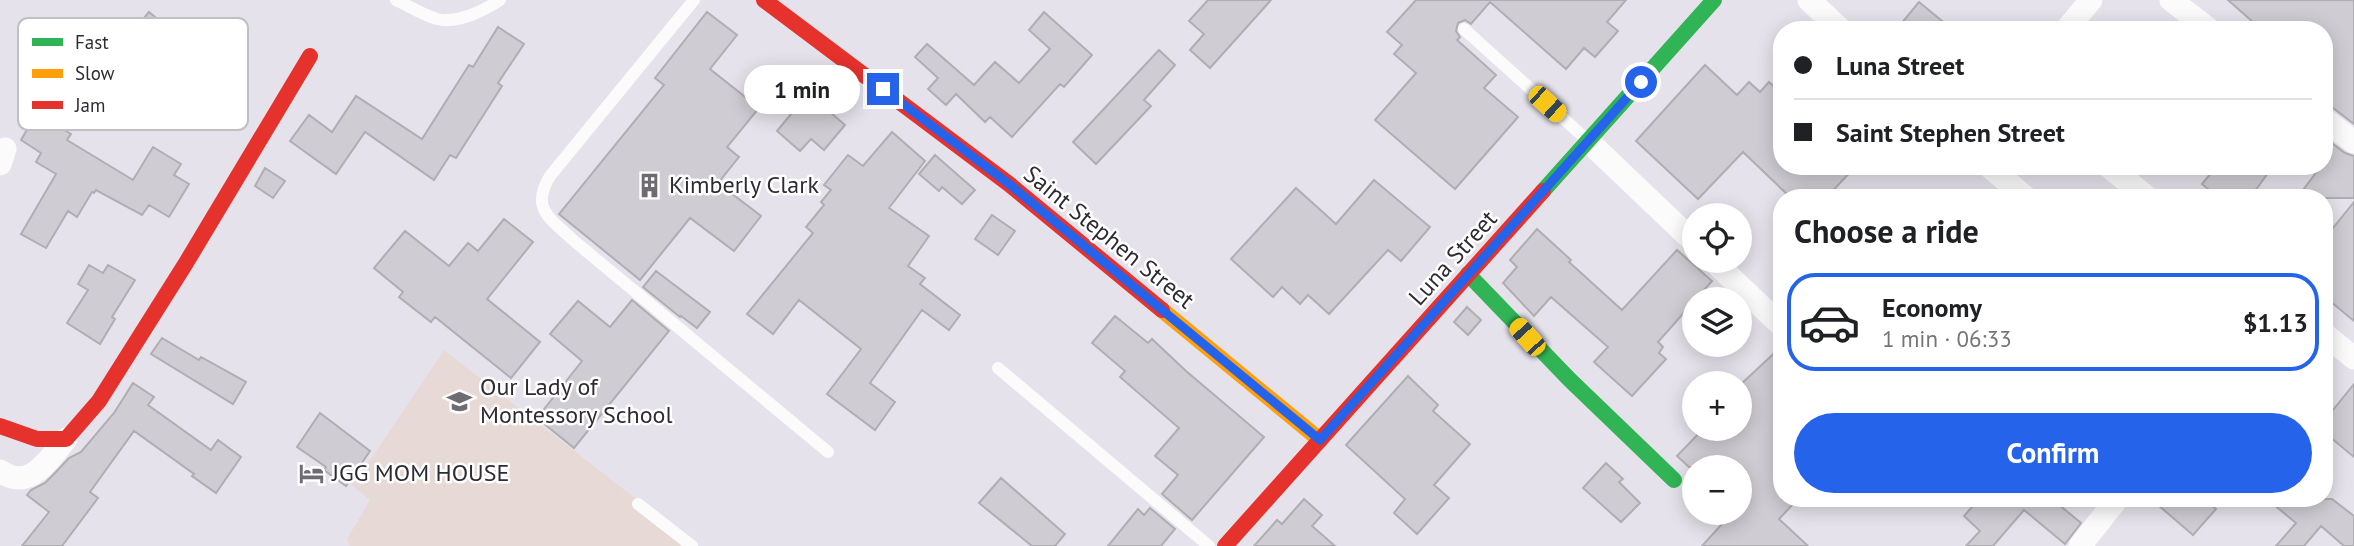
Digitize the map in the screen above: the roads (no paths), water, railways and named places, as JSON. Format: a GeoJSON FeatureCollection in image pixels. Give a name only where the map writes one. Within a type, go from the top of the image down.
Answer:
{"type":"FeatureCollection","features":[{"type":"Feature","properties":{"kind":"street","name":"Saint Stephen Street"},"geometry":{"type":"LineString","coordinates":[[764,0],[782,5],[1009,184],[1320,440]]}},
{"type":"Feature","properties":{"kind":"street","name":"Luna Street"},"geometry":{"type":"LineString","coordinates":[[1224,546],[1589,142],[1713,0]]}},
{"type":"Feature","properties":{"kind":"street"},"geometry":{"type":"LineString","coordinates":[[1809,0],[1831,21]]}},
{"type":"Feature","properties":{"kind":"street"},"geometry":{"type":"LineString","coordinates":[[2074,21],[2091,0]]}},
{"type":"Feature","properties":{"kind":"street"},"geometry":{"type":"LineString","coordinates":[[2171,0],[2198,21]]}},
{"type":"Feature","properties":{"kind":"street"},"geometry":{"type":"LineString","coordinates":[[0,471],[10,479],[22,480],[34,474],[99,401],[186,263],[310,56]]}},
{"type":"Feature","properties":{"kind":"street"},"geometry":{"type":"LineString","coordinates":[[2333,126],[2354,142]]}},
{"type":"Feature","properties":{"kind":"street"},"geometry":{"type":"LineString","coordinates":[[1589,142],[1682,231]]}},
{"type":"Feature","properties":{"kind":"street"},"geometry":{"type":"LineString","coordinates":[[1999,175],[2016,189]]}},
{"type":"Feature","properties":{"kind":"street"},"geometry":{"type":"LineString","coordinates":[[2119,175],[2137,189]]}},
{"type":"Feature","properties":{"kind":"street"},"geometry":{"type":"LineString","coordinates":[[1726,273],[1773,318]]}},
{"type":"Feature","properties":{"kind":"street"},"geometry":{"type":"LineString","coordinates":[[1468,274],[1626,437],[1674,480]]}},
{"type":"Feature","properties":{"kind":"street"},"geometry":{"type":"LineString","coordinates":[[2333,341],[2354,358]]}},
{"type":"Feature","properties":{"kind":"street"},"geometry":{"type":"LineString","coordinates":[[0,426],[37,439],[66,439]]}},
{"type":"Feature","properties":{"kind":"street"},"geometry":{"type":"LineString","coordinates":[[2080,546],[2111,507]]}},
{"type":"Feature","properties":{"kind":"lane"},"geometry":{"type":"LineString","coordinates":[[396,0],[439,19],[461,18],[484,10],[500,0]]}},
{"type":"Feature","properties":{"kind":"lane"},"geometry":{"type":"LineString","coordinates":[[694,0],[550,176],[542,190],[541,203],[547,216],[573,240],[828,452]]}},
{"type":"Feature","properties":{"kind":"lane"},"geometry":{"type":"LineString","coordinates":[[1464,29],[1589,142]]}},
{"type":"Feature","properties":{"kind":"lane"},"geometry":{"type":"LineString","coordinates":[[998,368],[1209,546]]}},
{"type":"Feature","properties":{"kind":"lane"},"geometry":{"type":"LineString","coordinates":[[638,504],[692,546]]}},
{"type":"Feature","properties":{"kind":"place","name":"Kimberly Clark"},"geometry":{"type":"Point","coordinates":[649,185]}},
{"type":"Feature","properties":{"kind":"place","name":"Our Lady of Montessory School"},"geometry":{"type":"Point","coordinates":[460,401]}},
{"type":"Feature","properties":{"kind":"place","name":"JGG MOM HOUSE"},"geometry":{"type":"Point","coordinates":[312,473]}}]}
